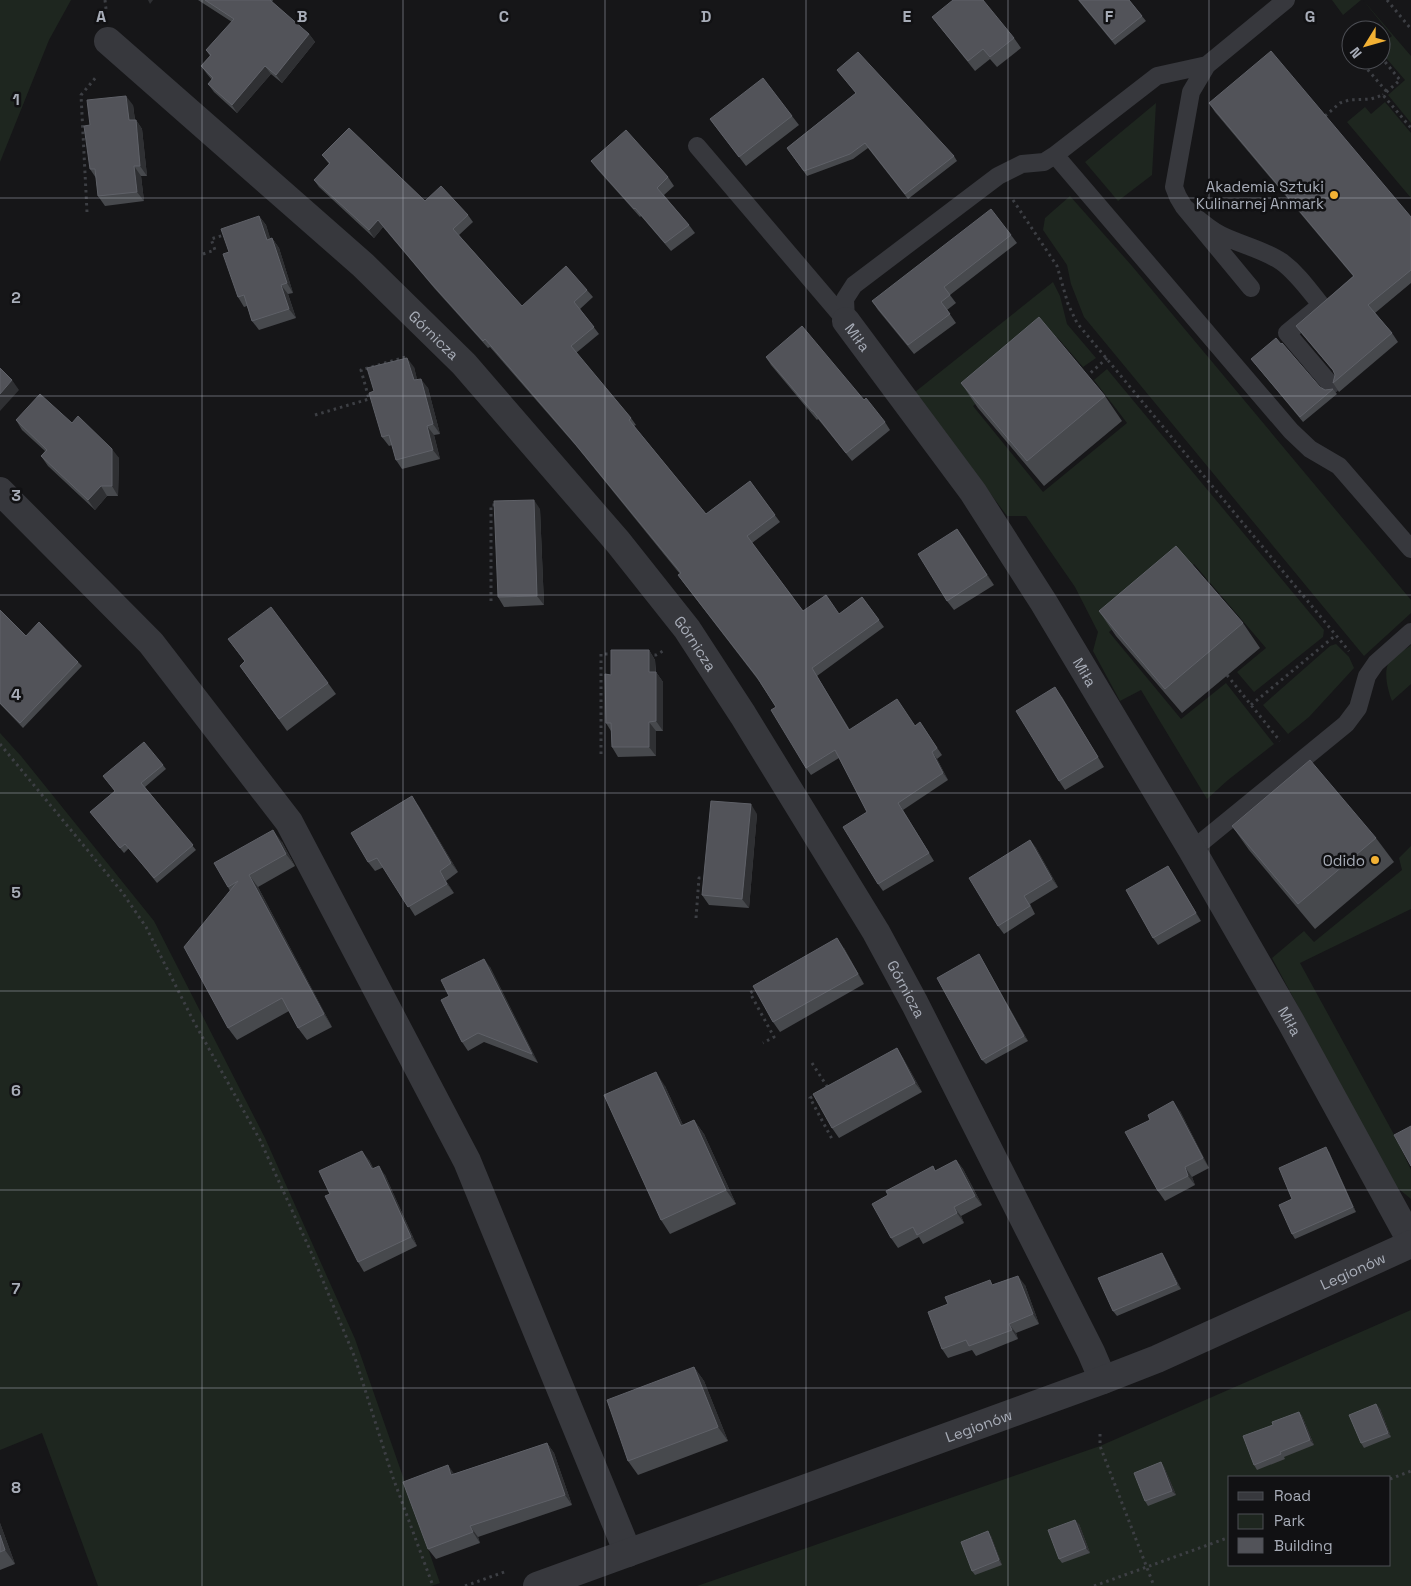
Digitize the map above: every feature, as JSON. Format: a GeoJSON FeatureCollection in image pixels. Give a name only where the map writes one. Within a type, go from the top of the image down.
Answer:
{"type":"FeatureCollection","features":[{"type":"Feature","properties":{"kind":"street","name":"Górnicza"},"geometry":{"type":"LineString","coordinates":[[113,45],[179,101],[363,265],[464,364],[618,542],[687,629],[743,715],[876,932],[915,1004],[1104,1380]]}},
{"type":"Feature","properties":{"kind":"street","name":"Miła"},"geometry":{"type":"LineString","coordinates":[[846,320],[973,492],[1044,603],[1192,850],[1291,1022],[1411,1242]]}},
{"type":"Feature","properties":{"kind":"street"},"geometry":{"type":"LineString","coordinates":[[0,490],[151,643],[289,822],[468,1161],[628,1553]]}},
{"type":"Feature","properties":{"kind":"street","name":"Legionów"},"geometry":{"type":"LineString","coordinates":[[537,1586],[1104,1380],[1156,1359],[1411,1242]]}},
{"type":"Feature","properties":{"kind":"lane"},"geometry":{"type":"LineString","coordinates":[[1251,288],[1184,207],[1174,186],[1191,92],[1207,65],[1286,0]]}},
{"type":"Feature","properties":{"kind":"lane"},"geometry":{"type":"LineString","coordinates":[[846,320],[845,299],[854,285],[998,176],[1022,164],[1044,162],[1157,76],[1207,65]]}},
{"type":"Feature","properties":{"kind":"lane","name":"Miła"},"geometry":{"type":"LineString","coordinates":[[697,146],[846,320]]}},
{"type":"Feature","properties":{"kind":"lane"},"geometry":{"type":"LineString","coordinates":[[1055,155],[1291,431],[1310,449],[1339,466],[1411,549]]}},
{"type":"Feature","properties":{"kind":"lane"},"geometry":{"type":"LineString","coordinates":[[1184,207],[1212,231],[1269,255],[1298,276],[1321,305],[1287,334],[1330,385]]}},
{"type":"Feature","properties":{"kind":"lane"},"geometry":{"type":"LineString","coordinates":[[1192,850],[1346,724],[1358,708],[1367,676],[1376,663],[1411,632]]}},
{"type":"Feature","properties":{"kind":"path"},"geometry":{"type":"LineString","coordinates":[[1387,0],[1411,29]]}},
{"type":"Feature","properties":{"kind":"path"},"geometry":{"type":"LineString","coordinates":[[87,212],[81,95],[113,45]]}},
{"type":"Feature","properties":{"kind":"path"},"geometry":{"type":"LineString","coordinates":[[1325,116],[1340,103],[1349,100],[1371,99],[1383,95],[1400,80],[1391,69]]}},
{"type":"Feature","properties":{"kind":"path"},"geometry":{"type":"LineString","coordinates":[[1368,70],[1387,92]]}},
{"type":"Feature","properties":{"kind":"path"},"geometry":{"type":"LineString","coordinates":[[1383,95],[1411,128]]}},
{"type":"Feature","properties":{"kind":"path"},"geometry":{"type":"LineString","coordinates":[[998,176],[1057,266],[1068,304],[1077,323],[1336,635],[1367,676]]}},
{"type":"Feature","properties":{"kind":"path"},"geometry":{"type":"LineString","coordinates":[[203,254],[215,250],[211,239],[230,233]]}},
{"type":"Feature","properties":{"kind":"path"},"geometry":{"type":"LineString","coordinates":[[315,415],[369,399],[361,370],[408,357],[413,353]]}},
{"type":"Feature","properties":{"kind":"path"},"geometry":{"type":"LineString","coordinates":[[1086,377],[1107,358]]}},
{"type":"Feature","properties":{"kind":"path"},"geometry":{"type":"LineString","coordinates":[[491,601],[491,505],[501,504]]}},
{"type":"Feature","properties":{"kind":"path"},"geometry":{"type":"LineString","coordinates":[[1251,705],[1336,635]]}},
{"type":"Feature","properties":{"kind":"path"},"geometry":{"type":"LineString","coordinates":[[647,654],[656,655],[666,648]]}},
{"type":"Feature","properties":{"kind":"path"},"geometry":{"type":"LineString","coordinates":[[601,754],[601,654],[620,654]]}},
{"type":"Feature","properties":{"kind":"path"},"geometry":{"type":"LineString","coordinates":[[1227,675],[1297,764]]}},
{"type":"Feature","properties":{"kind":"path"},"geometry":{"type":"LineString","coordinates":[[0,744],[122,892],[146,927],[194,1022],[260,1140],[311,1252],[355,1358],[392,1474],[433,1586]]}},
{"type":"Feature","properties":{"kind":"path"},"geometry":{"type":"LineString","coordinates":[[696,918],[699,878],[708,878],[708,869]]}},
{"type":"Feature","properties":{"kind":"path"},"geometry":{"type":"LineString","coordinates":[[758,988],[750,992],[774,1037],[763,1043]]}},
{"type":"Feature","properties":{"kind":"path"},"geometry":{"type":"LineString","coordinates":[[812,1062],[828,1088],[836,1084]]}},
{"type":"Feature","properties":{"kind":"path"},"geometry":{"type":"LineString","coordinates":[[819,1093],[810,1098],[832,1139]]}},
{"type":"Feature","properties":{"kind":"path"},"geometry":{"type":"LineString","coordinates":[[1100,1434],[1100,1446],[1154,1586]]}},
{"type":"Feature","properties":{"kind":"path"},"geometry":{"type":"LineString","coordinates":[[1391,1479],[1411,1471]]}},
{"type":"Feature","properties":{"kind":"path"},"geometry":{"type":"LineString","coordinates":[[1094,1586],[1228,1538]]}},
{"type":"Feature","properties":{"kind":"green space"},"geometry":{"type":"Polygon","coordinates":[[[0,0],[71,0],[49,40],[0,162],[0,0]]]}},
{"type":"Feature","properties":{"kind":"green space"},"geometry":{"type":"Polygon","coordinates":[[[1332,0],[1361,0],[1343,15],[1332,0]]]}},
{"type":"Feature","properties":{"kind":"green space"},"geometry":{"type":"Polygon","coordinates":[[[1391,33],[1411,56],[1411,123],[1388,95],[1405,80],[1391,64],[1391,33]]]}},
{"type":"Feature","properties":{"kind":"green space"},"geometry":{"type":"Polygon","coordinates":[[[1385,102],[1411,133],[1411,198],[1347,122],[1365,107],[1371,114],[1385,102]]]}},
{"type":"Feature","properties":{"kind":"green space"},"geometry":{"type":"Polygon","coordinates":[[[1156,103],[1152,175],[1118,201],[1085,162],[1156,103]]]}},
{"type":"Feature","properties":{"kind":"green space"},"geometry":{"type":"Polygon","coordinates":[[[1070,196],[1132,266],[1411,600],[1411,613],[1364,656],[1084,317],[1071,284],[1067,265],[1043,230],[1045,218],[1070,196]]]}},
{"type":"Feature","properties":{"kind":"green space"},"geometry":{"type":"Polygon","coordinates":[[[1053,282],[1060,296],[1067,324],[1096,358],[1083,367],[1057,337],[973,406],[1043,492],[1127,423],[1094,380],[1107,369],[1324,630],[1323,637],[1254,692],[1237,672],[1266,648],[1194,564],[1109,632],[1181,719],[1226,683],[1274,744],[1207,799],[1141,690],[1120,701],[1093,651],[1098,632],[1075,587],[1026,516],[1007,516],[915,392],[1053,282]]]}},
{"type":"Feature","properties":{"kind":"green space"},"geometry":{"type":"Polygon","coordinates":[[[1336,644],[1349,657],[1354,668],[1309,717],[1288,734],[1263,705],[1330,646],[1336,644]]]}},
{"type":"Feature","properties":{"kind":"green space"},"geometry":{"type":"Polygon","coordinates":[[[1411,645],[1411,684],[1392,701],[1387,682],[1387,666],[1394,657],[1411,645]]]}},
{"type":"Feature","properties":{"kind":"green space"},"geometry":{"type":"Polygon","coordinates":[[[0,733],[21,756],[154,921],[265,1138],[355,1339],[440,1583],[431,1586],[98,1586],[42,1433],[0,1450],[0,733]]]}},
{"type":"Feature","properties":{"kind":"green space"},"geometry":{"type":"Polygon","coordinates":[[[1411,846],[1411,909],[1300,963],[1397,1140],[1411,1170],[1411,1199],[1394,1185],[1272,958],[1304,931],[1314,942],[1402,870],[1399,858],[1411,846]]]}},
{"type":"Feature","properties":{"kind":"green space"},"geometry":{"type":"Polygon","coordinates":[[[1411,1310],[1411,1586],[697,1586],[1100,1446],[1411,1310]]]}},
{"type":"Feature","properties":{"kind":"building"},"geometry":{"type":"Polygon","coordinates":[[[205,0],[270,0],[309,34],[276,75],[265,66],[232,105],[208,84],[213,78],[201,66],[211,55],[206,50],[234,19],[205,0]]]}},
{"type":"Feature","properties":{"kind":"building"},"geometry":{"type":"Polygon","coordinates":[[[953,0],[983,0],[1014,38],[990,57],[983,49],[968,61],[932,17],[953,0]]]}},
{"type":"Feature","properties":{"kind":"building"},"geometry":{"type":"Polygon","coordinates":[[[1079,0],[1129,0],[1142,16],[1112,40],[1079,0]]]}},
{"type":"Feature","properties":{"kind":"building"},"geometry":{"type":"Polygon","coordinates":[[[1271,51],[1411,217],[1411,270],[1368,305],[1392,333],[1333,383],[1335,375],[1333,370],[1296,326],[1354,276],[1209,103],[1271,51]]]}},
{"type":"Feature","properties":{"kind":"building"},"geometry":{"type":"Polygon","coordinates":[[[858,52],[954,156],[905,194],[865,143],[850,154],[804,171],[787,148],[856,93],[837,70],[858,52]]]}},
{"type":"Feature","properties":{"kind":"building"},"geometry":{"type":"Polygon","coordinates":[[[763,78],[792,116],[739,157],[710,119],[763,78]]]}},
{"type":"Feature","properties":{"kind":"building"},"geometry":{"type":"Polygon","coordinates":[[[126,96],[129,120],[136,120],[140,166],[134,166],[137,192],[98,196],[95,169],[90,169],[84,126],[90,125],[87,100],[126,96]]]}},
{"type":"Feature","properties":{"kind":"building"},"geometry":{"type":"Polygon","coordinates":[[[349,128],[425,201],[441,186],[468,215],[453,229],[522,306],[566,266],[587,290],[574,302],[594,327],[571,346],[631,418],[629,420],[706,514],[750,481],[775,515],[747,536],[803,611],[826,595],[839,614],[862,597],[879,620],[812,668],[849,730],[897,699],[915,726],[920,722],[937,748],[932,752],[943,773],[898,803],[929,853],[878,884],[843,827],[867,812],[835,750],[806,768],[771,710],[776,707],[757,677],[678,575],[681,573],[572,440],[485,339],[483,341],[430,282],[378,220],[369,230],[314,180],[330,163],[322,155],[349,128]]]}},
{"type":"Feature","properties":{"kind":"building"},"geometry":{"type":"Polygon","coordinates":[[[626,130],[668,177],[657,188],[689,225],[665,243],[591,161],[626,130]]]}},
{"type":"Feature","properties":{"kind":"building"},"geometry":{"type":"Polygon","coordinates":[[[991,209],[1011,235],[944,287],[950,295],[941,302],[950,314],[908,345],[872,301],[991,209]]]}},
{"type":"Feature","properties":{"kind":"building"},"geometry":{"type":"Polygon","coordinates":[[[259,216],[267,240],[272,238],[287,283],[281,285],[289,309],[252,321],[244,295],[238,297],[223,254],[229,252],[221,229],[259,216]]]}},
{"type":"Feature","properties":{"kind":"building"},"geometry":{"type":"Polygon","coordinates":[[[1039,317],[1105,396],[1027,461],[961,383],[1039,317]]]}},
{"type":"Feature","properties":{"kind":"building"},"geometry":{"type":"Polygon","coordinates":[[[802,326],[885,422],[846,453],[813,411],[766,357],[802,326]]]}},
{"type":"Feature","properties":{"kind":"building"},"geometry":{"type":"Polygon","coordinates":[[[1276,338],[1320,387],[1325,390],[1333,389],[1300,417],[1251,359],[1276,338]]]}},
{"type":"Feature","properties":{"kind":"building"},"geometry":{"type":"Polygon","coordinates":[[[407,358],[414,380],[421,379],[433,424],[427,426],[433,450],[396,460],[389,435],[382,437],[369,393],[374,391],[367,368],[407,358]]]}},
{"type":"Feature","properties":{"kind":"building"},"geometry":{"type":"Polygon","coordinates":[[[0,368],[12,380],[0,394],[0,368]]]}},
{"type":"Feature","properties":{"kind":"building"},"geometry":{"type":"Polygon","coordinates":[[[40,394],[72,423],[78,416],[112,449],[112,486],[101,486],[88,500],[41,456],[47,450],[16,420],[40,394]]]}},
{"type":"Feature","properties":{"kind":"building"},"geometry":{"type":"Polygon","coordinates":[[[534,500],[537,596],[498,597],[494,501],[534,500]]]}},
{"type":"Feature","properties":{"kind":"building"},"geometry":{"type":"Polygon","coordinates":[[[957,529],[987,575],[947,601],[918,554],[957,529]]]}},
{"type":"Feature","properties":{"kind":"building"},"geometry":{"type":"Polygon","coordinates":[[[1176,546],[1243,623],[1165,689],[1099,611],[1176,546]]]}},
{"type":"Feature","properties":{"kind":"building"},"geometry":{"type":"Polygon","coordinates":[[[271,607],[328,683],[279,719],[240,666],[245,661],[228,639],[271,607]]]}},
{"type":"Feature","properties":{"kind":"building"},"geometry":{"type":"Polygon","coordinates":[[[0,610],[26,636],[39,622],[78,662],[20,723],[0,703],[0,610]]]}},
{"type":"Feature","properties":{"kind":"building"},"geometry":{"type":"Polygon","coordinates":[[[611,650],[649,650],[649,672],[656,672],[656,721],[649,722],[649,747],[612,747],[611,723],[606,723],[605,674],[611,675],[611,650]]]}},
{"type":"Feature","properties":{"kind":"building"},"geometry":{"type":"Polygon","coordinates":[[[1055,687],[1098,757],[1059,781],[1016,711],[1055,687]]]}},
{"type":"Feature","properties":{"kind":"building"},"geometry":{"type":"Polygon","coordinates":[[[144,742],[163,765],[141,783],[193,845],[154,878],[125,844],[120,848],[90,812],[115,791],[103,776],[144,742]]]}},
{"type":"Feature","properties":{"kind":"building"},"geometry":{"type":"Polygon","coordinates":[[[1310,760],[1376,838],[1298,904],[1232,826],[1310,760]]]}},
{"type":"Feature","properties":{"kind":"building"},"geometry":{"type":"Polygon","coordinates":[[[412,796],[451,863],[440,871],[447,884],[408,907],[377,858],[368,862],[351,833],[412,796]]]}},
{"type":"Feature","properties":{"kind":"building"},"geometry":{"type":"Polygon","coordinates":[[[711,801],[751,804],[742,899],[702,895],[711,801]]]}},
{"type":"Feature","properties":{"kind":"building"},"geometry":{"type":"Polygon","coordinates":[[[273,830],[286,854],[249,875],[324,1014],[298,1028],[282,998],[228,1028],[184,947],[238,881],[228,887],[214,863],[273,830]]]}},
{"type":"Feature","properties":{"kind":"building"},"geometry":{"type":"Polygon","coordinates":[[[1030,840],[1052,879],[1024,896],[1030,906],[998,926],[969,878],[1030,840]]]}},
{"type":"Feature","properties":{"kind":"building"},"geometry":{"type":"Polygon","coordinates":[[[1168,866],[1196,913],[1153,938],[1126,890],[1168,866]]]}},
{"type":"Feature","properties":{"kind":"building"},"geometry":{"type":"Polygon","coordinates":[[[837,938],[858,974],[773,1022],[753,986],[837,938]]]}},
{"type":"Feature","properties":{"kind":"building"},"geometry":{"type":"Polygon","coordinates":[[[979,954],[1024,1036],[982,1060],[937,978],[979,954]]]}},
{"type":"Feature","properties":{"kind":"building"},"geometry":{"type":"Polygon","coordinates":[[[484,959],[532,1054],[478,1033],[462,1042],[441,1000],[449,996],[441,980],[484,959]]]}},
{"type":"Feature","properties":{"kind":"building"},"geometry":{"type":"Polygon","coordinates":[[[897,1048],[915,1083],[832,1128],[813,1094],[897,1048]]]}},
{"type":"Feature","properties":{"kind":"building"},"geometry":{"type":"Polygon","coordinates":[[[656,1072],[681,1126],[694,1120],[726,1190],[661,1220],[604,1095],[656,1072]]]}},
{"type":"Feature","properties":{"kind":"building"},"geometry":{"type":"Polygon","coordinates":[[[1173,1101],[1203,1158],[1185,1167],[1188,1176],[1158,1191],[1125,1132],[1150,1120],[1148,1115],[1173,1101]]]}},
{"type":"Feature","properties":{"kind":"building"},"geometry":{"type":"Polygon","coordinates":[[[1411,1126],[1411,1166],[1394,1135],[1411,1126]]]}},
{"type":"Feature","properties":{"kind":"building"},"geometry":{"type":"Polygon","coordinates":[[[1326,1147],[1353,1207],[1292,1234],[1279,1205],[1292,1199],[1279,1168],[1326,1147]]]}},
{"type":"Feature","properties":{"kind":"building"},"geometry":{"type":"Polygon","coordinates":[[[362,1151],[372,1169],[379,1166],[411,1237],[358,1262],[325,1196],[330,1194],[319,1171],[362,1151]]]}},
{"type":"Feature","properties":{"kind":"building"},"geometry":{"type":"Polygon","coordinates":[[[956,1160],[975,1196],[954,1207],[957,1213],[917,1235],[913,1227],[891,1238],[872,1204],[888,1195],[886,1191],[933,1166],[935,1171],[956,1160]]]}},
{"type":"Feature","properties":{"kind":"building"},"geometry":{"type":"Polygon","coordinates":[[[1162,1253],[1177,1284],[1113,1311],[1098,1278],[1162,1253]]]}},
{"type":"Feature","properties":{"kind":"building"},"geometry":{"type":"Polygon","coordinates":[[[1018,1276],[1033,1314],[1009,1324],[1012,1330],[969,1346],[966,1340],[942,1349],[928,1312],[948,1304],[945,1297],[990,1280],[992,1285],[1018,1276]]]}},
{"type":"Feature","properties":{"kind":"building"},"geometry":{"type":"Polygon","coordinates":[[[694,1367],[718,1427],[628,1461],[607,1400],[694,1367]]]}},
{"type":"Feature","properties":{"kind":"building"},"geometry":{"type":"Polygon","coordinates":[[[1376,1404],[1388,1433],[1361,1443],[1349,1415],[1376,1404]]]}},
{"type":"Feature","properties":{"kind":"building"},"geometry":{"type":"Polygon","coordinates":[[[1299,1412],[1310,1440],[1254,1465],[1243,1436],[1273,1425],[1272,1422],[1299,1412]]]}},
{"type":"Feature","properties":{"kind":"building"},"geometry":{"type":"Polygon","coordinates":[[[547,1443],[565,1495],[470,1526],[473,1532],[428,1549],[403,1482],[448,1465],[451,1475],[547,1443]]]}},
{"type":"Feature","properties":{"kind":"building"},"geometry":{"type":"Polygon","coordinates":[[[1161,1462],[1172,1491],[1145,1501],[1134,1473],[1161,1462]]]}},
{"type":"Feature","properties":{"kind":"building"},"geometry":{"type":"Polygon","coordinates":[[[1075,1520],[1086,1548],[1059,1559],[1048,1530],[1075,1520]]]}},
{"type":"Feature","properties":{"kind":"building"},"geometry":{"type":"Polygon","coordinates":[[[988,1531],[999,1560],[972,1571],[961,1542],[988,1531]]]}},
{"type":"Feature","properties":{"kind":"building"},"geometry":{"type":"Polygon","coordinates":[[[0,1535],[5,1550],[0,1552],[0,1535]]]}},
{"type":"Feature","properties":{"kind":"place","name":"Akademia Sztuki Kulinarnej Anmark"},"geometry":{"type":"Point","coordinates":[1334,195]}},
{"type":"Feature","properties":{"kind":"place","name":"Odido"},"geometry":{"type":"Point","coordinates":[1375,860]}}]}
